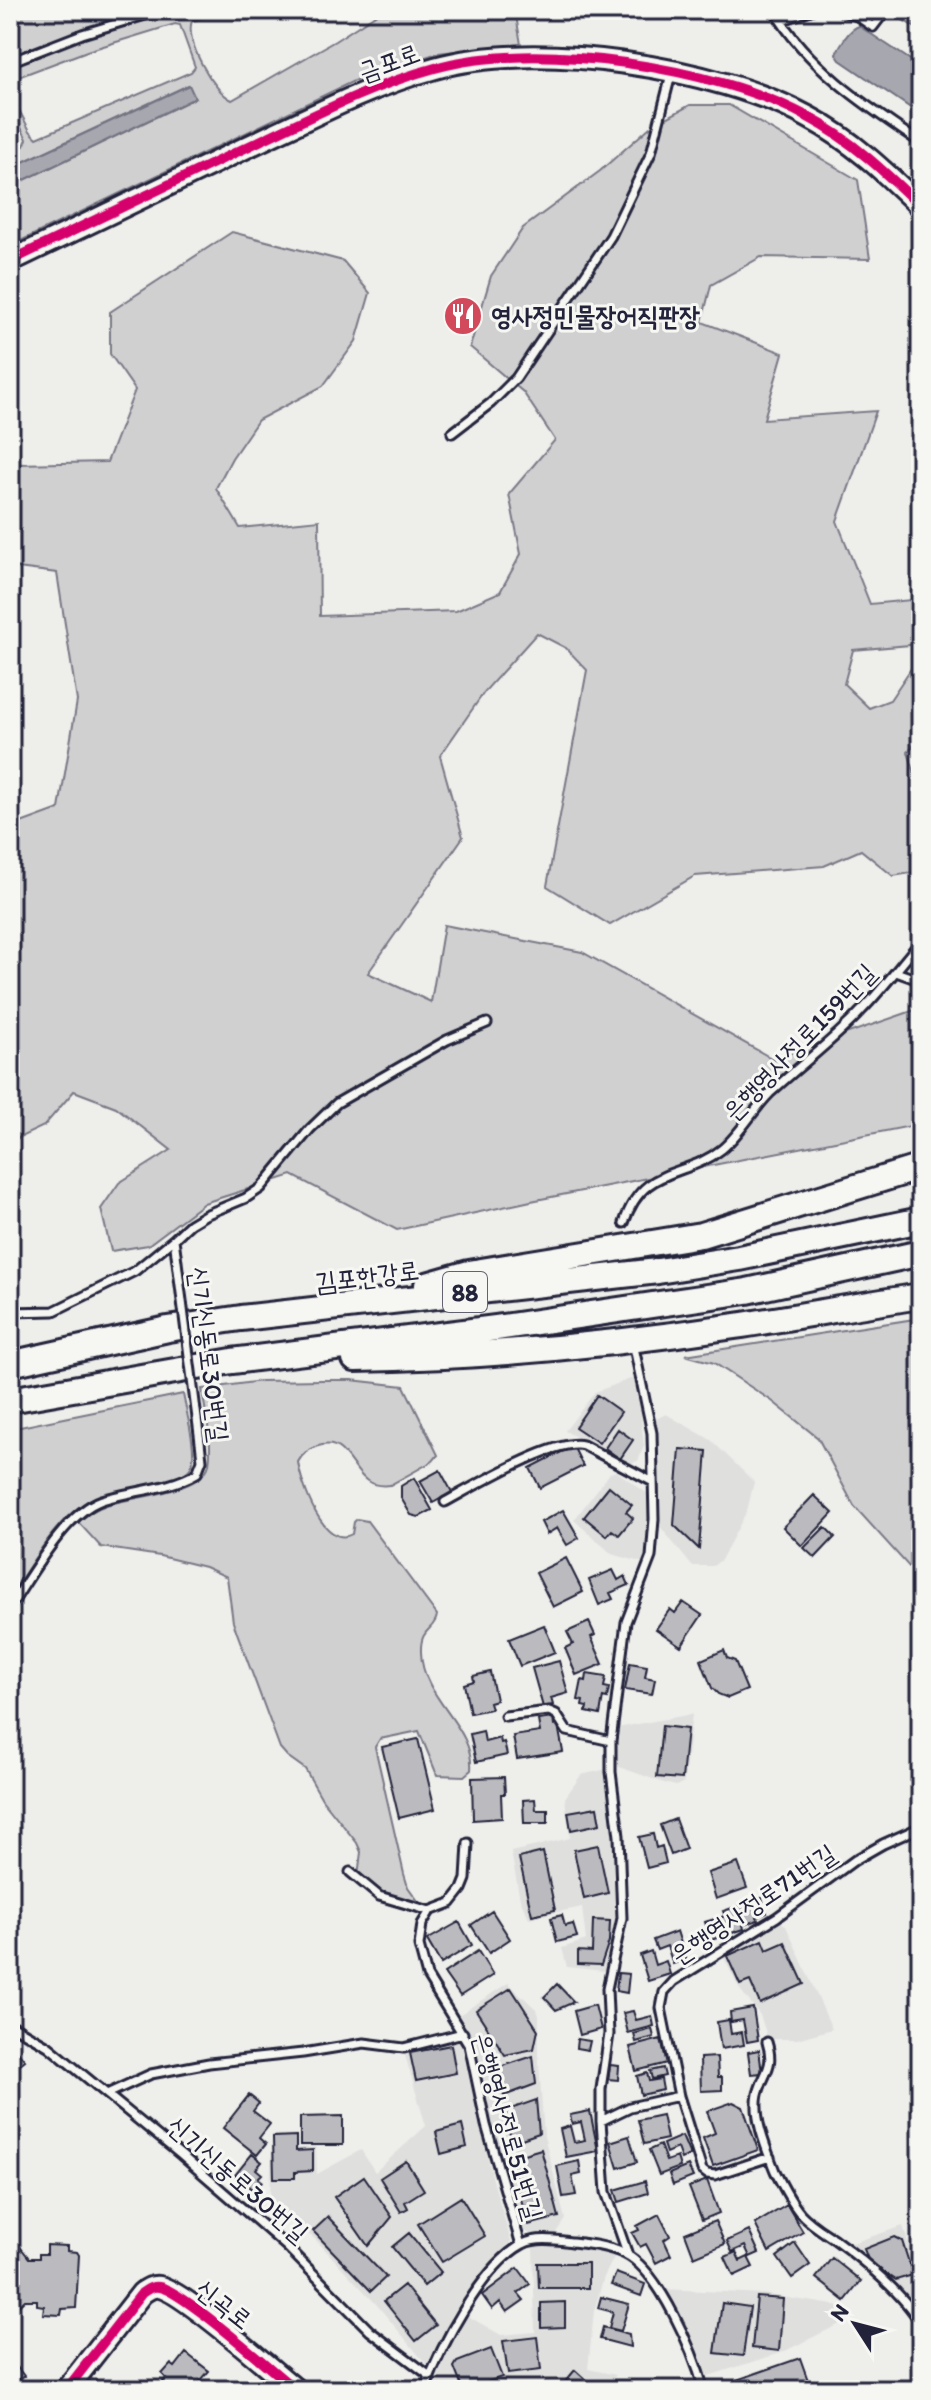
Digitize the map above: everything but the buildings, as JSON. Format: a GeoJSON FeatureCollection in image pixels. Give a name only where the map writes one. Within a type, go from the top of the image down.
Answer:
{"type":"FeatureCollection","features":[{"type":"Feature","properties":{"kind":"highway"},"geometry":{"type":"LineString","coordinates":[[366,1304],[469,1273],[701,1235],[921,1167]]}},
{"type":"Feature","properties":{"kind":"highway","name":"김포한강로"},"geometry":{"type":"LineString","coordinates":[[10,1364],[168,1329],[671,1269],[921,1220]]}},
{"type":"Feature","properties":{"kind":"highway","name":"88"},"geometry":{"type":"LineString","coordinates":[[10,1400],[232,1361],[747,1291],[921,1253]]}},
{"type":"Feature","properties":{"kind":"highway"},"geometry":{"type":"LineString","coordinates":[[232,1361],[388,1359],[509,1352],[733,1327],[921,1296]]}},
{"type":"Feature","properties":{"kind":"main road","name":"금포로"},"geometry":{"type":"LineString","coordinates":[[10,261],[377,88],[436,68],[506,56],[632,64],[754,93],[808,117],[860,150],[921,207]]}},
{"type":"Feature","properties":{"kind":"main road","name":"신곡로"},"geometry":{"type":"LineString","coordinates":[[66,2390],[142,2293],[151,2287],[161,2287],[189,2303],[296,2390]]}},
{"type":"Feature","properties":{"kind":"lane"},"geometry":{"type":"LineString","coordinates":[[10,62],[92,30],[162,10]]}},
{"type":"Feature","properties":{"kind":"lane"},"geometry":{"type":"LineString","coordinates":[[774,10],[805,52],[843,88],[921,143]]}},
{"type":"Feature","properties":{"kind":"lane"},"geometry":{"type":"LineString","coordinates":[[781,21],[811,10]]}},
{"type":"Feature","properties":{"kind":"lane"},"geometry":{"type":"LineString","coordinates":[[840,10],[857,16],[873,27],[884,13]]}},
{"type":"Feature","properties":{"kind":"lane"},"geometry":{"type":"LineString","coordinates":[[452,433],[491,403],[516,378],[611,236],[651,153],[671,72]]}},
{"type":"Feature","properties":{"kind":"lane","name":"은행영사정로159번길"},"geometry":{"type":"LineString","coordinates":[[624,1223],[629,1208],[648,1186],[668,1172],[712,1157],[726,1146],[768,1096],[861,1011],[921,941]]}},
{"type":"Feature","properties":{"kind":"lane"},"geometry":{"type":"LineString","coordinates":[[896,972],[921,981]]}},
{"type":"Feature","properties":{"kind":"lane","name":"신기신동로30번길"},"geometry":{"type":"LineString","coordinates":[[10,1607],[79,1514],[100,1501],[189,1478],[201,1467],[174,1239],[205,1215],[246,1198],[261,1188],[310,1129],[337,1103],[447,1040],[487,1023]]}},
{"type":"Feature","properties":{"kind":"lane"},"geometry":{"type":"LineString","coordinates":[[10,1312],[54,1311],[135,1271],[174,1239]]}},
{"type":"Feature","properties":{"kind":"lane"},"geometry":{"type":"LineString","coordinates":[[635,1352],[652,1433],[653,1543],[646,1572],[626,1622],[611,1741],[622,1918],[607,1989],[609,2034],[601,2089],[601,2121],[606,2192],[628,2255],[648,2274],[679,2324],[704,2390]]}},
{"type":"Feature","properties":{"kind":"lane"},"geometry":{"type":"LineString","coordinates":[[445,1502],[524,1462],[571,1443],[583,1445],[653,1482]]}},
{"type":"Feature","properties":{"kind":"lane"},"geometry":{"type":"LineString","coordinates":[[505,1716],[549,1711],[556,1714],[567,1731],[611,1741]]}},
{"type":"Feature","properties":{"kind":"lane","name":"은행영사정로71번길"},"geometry":{"type":"LineString","coordinates":[[770,2157],[715,2175],[707,2174],[698,2162],[679,2096],[661,1998],[667,1987],[777,1917],[855,1860],[921,1827]]}},
{"type":"Feature","properties":{"kind":"lane"},"geometry":{"type":"LineString","coordinates":[[350,1872],[379,1896],[430,1911],[451,1903],[462,1889],[466,1879],[468,1843]]}},
{"type":"Feature","properties":{"kind":"lane","name":"은행영사정로51번길"},"geometry":{"type":"LineString","coordinates":[[430,1911],[420,1934],[421,1962],[463,2033],[471,2053],[498,2173],[521,2245],[545,2239],[594,2244],[628,2255]]}},
{"type":"Feature","properties":{"kind":"lane","name":"신기신동로30번길"},"geometry":{"type":"LineString","coordinates":[[10,2024],[48,2046],[251,2214],[370,2331],[430,2376]]}},
{"type":"Feature","properties":{"kind":"lane"},"geometry":{"type":"LineString","coordinates":[[107,2094],[151,2074],[209,2063],[364,2043],[404,2048],[463,2033]]}},
{"type":"Feature","properties":{"kind":"lane"},"geometry":{"type":"LineString","coordinates":[[767,2042],[772,2056],[758,2093],[757,2108],[770,2157],[798,2211],[900,2296],[921,2324]]}},
{"type":"Feature","properties":{"kind":"lane"},"geometry":{"type":"LineString","coordinates":[[601,2121],[630,2107],[679,2096]]}},
{"type":"Feature","properties":{"kind":"lane"},"geometry":{"type":"LineString","coordinates":[[425,2390],[444,2343],[473,2296],[521,2245]]}},
{"type":"Feature","properties":{"kind":"lane"},"geometry":{"type":"LineString","coordinates":[[912,2390],[921,2382]]}},
{"type":"Feature","properties":{"kind":"shaded area"},"geometry":{"type":"Polygon","coordinates":[[[10,10],[227,10],[192,21],[191,29],[202,64],[217,87],[232,100],[383,10],[515,10],[521,44],[438,53],[360,78],[10,246],[10,187],[195,98],[188,85],[10,168],[10,153],[24,146],[27,139],[10,107],[10,93],[30,131],[37,138],[191,72],[195,67],[180,25],[175,24],[87,51],[10,80],[10,10]]]}},
{"type":"Feature","properties":{"kind":"shaded area"},"geometry":{"type":"Polygon","coordinates":[[[921,10],[921,31],[888,11],[921,10]]]}},
{"type":"Feature","properties":{"kind":"shaded area"},"geometry":{"type":"Polygon","coordinates":[[[859,26],[921,67],[921,115],[840,60],[836,54],[840,46],[848,34],[859,26]]]}},
{"type":"Feature","properties":{"kind":"shaded area"},"geometry":{"type":"Polygon","coordinates":[[[189,85],[195,98],[10,187],[10,168],[189,85]]]}},
{"type":"Feature","properties":{"kind":"shaded area"},"geometry":{"type":"Polygon","coordinates":[[[690,105],[729,105],[858,180],[870,259],[761,257],[711,285],[702,322],[783,353],[764,419],[876,411],[837,521],[870,604],[921,599],[921,644],[853,650],[844,684],[869,708],[890,700],[912,667],[921,672],[921,736],[908,752],[921,793],[918,872],[893,876],[861,850],[824,866],[695,876],[610,925],[547,886],[587,670],[566,648],[537,633],[485,691],[440,756],[463,837],[368,973],[431,1002],[444,925],[582,952],[773,1059],[921,1008],[921,1124],[397,1230],[292,1175],[204,1203],[148,1245],[111,1251],[101,1209],[119,1183],[171,1150],[116,1107],[74,1091],[44,1126],[10,1142],[10,827],[59,809],[77,701],[57,573],[10,567],[10,469],[17,464],[107,462],[135,390],[110,354],[110,312],[232,232],[343,261],[370,293],[356,341],[323,386],[258,420],[232,458],[216,488],[240,528],[319,520],[320,616],[456,611],[500,592],[521,554],[509,494],[555,440],[523,392],[470,347],[491,276],[523,228],[600,171],[650,127],[690,105]]]}},
{"type":"Feature","properties":{"kind":"shaded area"},"geometry":{"type":"Polygon","coordinates":[[[921,1318],[921,1580],[854,1506],[818,1438],[772,1401],[714,1363],[685,1355],[921,1318]]]}},
{"type":"Feature","properties":{"kind":"shaded area"},"geometry":{"type":"Polygon","coordinates":[[[633,1378],[644,1446],[638,1461],[628,1464],[565,1431],[595,1392],[633,1378]]]}},
{"type":"Feature","properties":{"kind":"shaded area"},"geometry":{"type":"Polygon","coordinates":[[[351,1380],[404,1386],[438,1455],[433,1461],[390,1485],[372,1484],[366,1480],[336,1446],[317,1446],[298,1462],[309,1499],[323,1524],[332,1533],[342,1536],[352,1534],[357,1519],[367,1521],[437,1615],[421,1644],[424,1669],[438,1699],[465,1740],[471,1770],[464,1776],[437,1775],[419,1731],[380,1739],[375,1747],[404,1874],[408,1887],[421,1905],[374,1890],[358,1876],[361,1852],[357,1843],[322,1799],[305,1769],[280,1748],[233,1622],[227,1577],[205,1567],[160,1556],[101,1547],[78,1522],[100,1507],[180,1488],[204,1474],[209,1464],[210,1446],[202,1389],[261,1381],[351,1380]]]}},
{"type":"Feature","properties":{"kind":"shaded area"},"geometry":{"type":"Polygon","coordinates":[[[183,1394],[192,1442],[191,1467],[176,1478],[108,1493],[84,1503],[59,1525],[10,1596],[10,1429],[183,1394]]]}},
{"type":"Feature","properties":{"kind":"shaded area"},"geometry":{"type":"Polygon","coordinates":[[[666,1414],[711,1440],[754,1482],[747,1511],[721,1560],[713,1566],[692,1566],[658,1524],[656,1419],[666,1414]]]}},
{"type":"Feature","properties":{"kind":"shaded area"},"geometry":{"type":"Polygon","coordinates":[[[616,1471],[648,1494],[649,1529],[644,1563],[612,1554],[574,1520],[610,1473],[616,1471]]]}},
{"type":"Feature","properties":{"kind":"shaded area"},"geometry":{"type":"Polygon","coordinates":[[[692,1714],[684,1782],[676,1786],[614,1765],[617,1728],[692,1714]]]}},
{"type":"Feature","properties":{"kind":"shaded area"},"geometry":{"type":"Polygon","coordinates":[[[607,1769],[614,1829],[616,1925],[604,1971],[567,1967],[562,1948],[586,1940],[582,1907],[529,1918],[520,1899],[511,1852],[570,1838],[565,1798],[581,1775],[607,1769]]]}},
{"type":"Feature","properties":{"kind":"shaded area"},"geometry":{"type":"Polygon","coordinates":[[[780,1921],[786,1926],[832,2029],[797,2039],[768,2039],[760,2015],[739,1988],[722,1954],[780,1921]]]}},
{"type":"Feature","properties":{"kind":"shaded area"},"geometry":{"type":"Polygon","coordinates":[[[508,1983],[539,2015],[544,2136],[565,2219],[555,2234],[532,2235],[523,2230],[493,2127],[476,2043],[459,2015],[508,1983]]]}},
{"type":"Feature","properties":{"kind":"shaded area"},"geometry":{"type":"Polygon","coordinates":[[[460,2039],[493,2180],[511,2241],[453,2314],[427,2365],[377,2305],[314,2238],[277,2213],[270,2197],[272,2135],[297,2134],[298,2148],[316,2147],[317,2174],[361,2150],[375,2172],[426,2126],[404,2052],[460,2039]]]}},
{"type":"Feature","properties":{"kind":"shaded area"},"geometry":{"type":"Polygon","coordinates":[[[903,2226],[921,2284],[921,2293],[908,2299],[846,2245],[903,2226]]]}},
{"type":"Feature","properties":{"kind":"shaded area"},"geometry":{"type":"Polygon","coordinates":[[[554,2246],[615,2255],[604,2277],[594,2311],[588,2369],[616,2375],[603,2390],[431,2390],[442,2360],[466,2315],[501,2335],[535,2332],[533,2247],[554,2246]]]}},
{"type":"Feature","properties":{"kind":"shaded area"},"geometry":{"type":"Polygon","coordinates":[[[664,2289],[763,2294],[846,2307],[848,2320],[781,2353],[705,2377],[689,2332],[664,2289]]]}},
{"type":"Feature","properties":{"kind":"cycle path"},"geometry":{"type":"LineString","coordinates":[[10,261],[362,94],[435,68],[523,56],[625,63],[725,84],[770,99],[839,136],[921,207]]}},
{"type":"Feature","properties":{"kind":"cycle path"},"geometry":{"type":"LineString","coordinates":[[66,2390],[142,2293],[157,2287],[171,2292],[206,2316],[296,2390]]}},
{"type":"Feature","properties":{"kind":"place","name":"영사정민물장어직판장"},"geometry":{"type":"Point","coordinates":[463,316]}}]}
